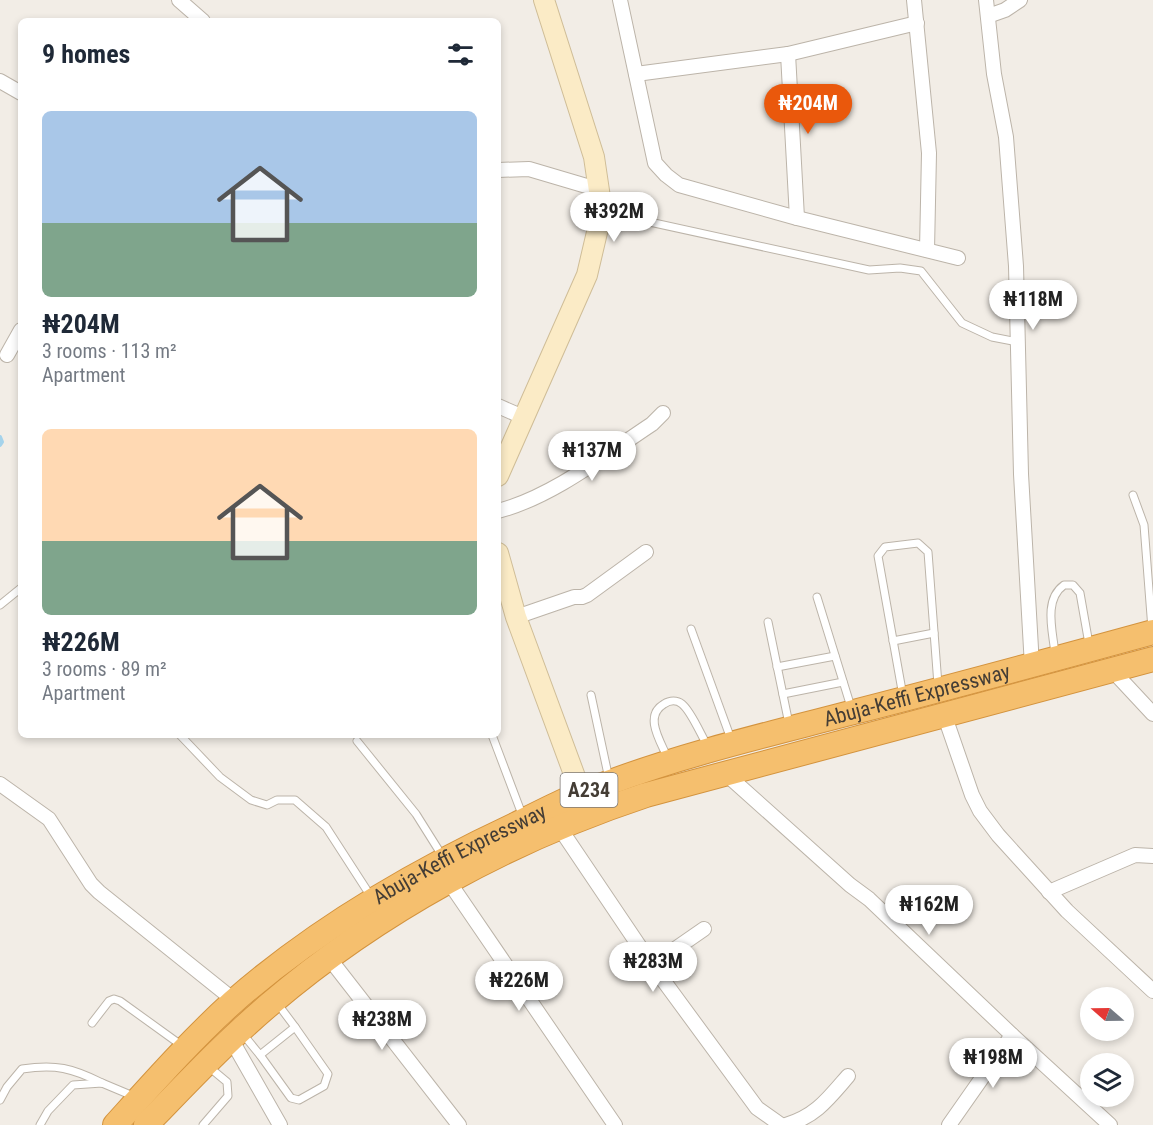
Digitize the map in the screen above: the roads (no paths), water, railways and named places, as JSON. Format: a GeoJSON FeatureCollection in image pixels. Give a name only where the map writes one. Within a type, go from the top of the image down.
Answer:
{"type":"FeatureCollection","features":[{"type":"Feature","properties":{"kind":"highway","name":"Abuja-Keffi Expressway"},"geometry":{"type":"LineString","coordinates":[[146,1125],[206,1064],[275,1000],[447,871],[524,820],[610,782],[710,750],[1153,632]]}},
{"type":"Feature","properties":{"kind":"highway","name":"Abuja-Keffi Expressway"},"geometry":{"type":"LineString","coordinates":[[115,1125],[185,1049],[235,1001],[331,928],[373,900],[447,871],[498,855],[597,811],[646,795],[1153,659]]}},
{"type":"Feature","properties":{"kind":"street"},"geometry":{"type":"LineString","coordinates":[[179,0],[200,18]]}},
{"type":"Feature","properties":{"kind":"street"},"geometry":{"type":"LineString","coordinates":[[501,469],[587,275],[602,212],[594,157],[544,0]]}},
{"type":"Feature","properties":{"kind":"street"},"geometry":{"type":"LineString","coordinates":[[620,0],[655,163],[679,185],[797,218],[958,258]]}},
{"type":"Feature","properties":{"kind":"street"},"geometry":{"type":"LineString","coordinates":[[914,0],[929,153],[927,250]]}},
{"type":"Feature","properties":{"kind":"street"},"geometry":{"type":"LineString","coordinates":[[986,0],[994,74],[1006,138],[1016,266],[1021,474],[1044,662]]}},
{"type":"Feature","properties":{"kind":"street"},"geometry":{"type":"LineString","coordinates":[[988,16],[1005,10],[1020,0]]}},
{"type":"Feature","properties":{"kind":"street"},"geometry":{"type":"LineString","coordinates":[[636,74],[788,54],[917,23]]}},
{"type":"Feature","properties":{"kind":"street"},"geometry":{"type":"LineString","coordinates":[[788,54],[797,218]]}},
{"type":"Feature","properties":{"kind":"street"},"geometry":{"type":"LineString","coordinates":[[0,81],[18,91]]}},
{"type":"Feature","properties":{"kind":"street"},"geometry":{"type":"LineString","coordinates":[[501,170],[529,169],[600,190]]}},
{"type":"Feature","properties":{"kind":"street"},"geometry":{"type":"LineString","coordinates":[[7,354],[18,335]]}},
{"type":"Feature","properties":{"kind":"street"},"geometry":{"type":"LineString","coordinates":[[501,407],[523,417]]}},
{"type":"Feature","properties":{"kind":"street"},"geometry":{"type":"LineString","coordinates":[[501,510],[516,506],[571,477],[652,424],[663,413]]}},
{"type":"Feature","properties":{"kind":"street"},"geometry":{"type":"LineString","coordinates":[[516,617],[574,597],[587,595],[646,552]]}},
{"type":"Feature","properties":{"kind":"street"},"geometry":{"type":"LineString","coordinates":[[501,564],[516,617],[581,793]]}},
{"type":"Feature","properties":{"kind":"street"},"geometry":{"type":"LineString","coordinates":[[1112,670],[1151,709]]}},
{"type":"Feature","properties":{"kind":"street"},"geometry":{"type":"LineString","coordinates":[[944,714],[972,795],[980,811],[998,835],[1067,911],[1153,991]]}},
{"type":"Feature","properties":{"kind":"street"},"geometry":{"type":"LineString","coordinates":[[726,774],[850,885],[869,899],[1110,1125]]}},
{"type":"Feature","properties":{"kind":"street"},"geometry":{"type":"LineString","coordinates":[[0,784],[45,815],[54,825],[91,884],[99,892],[235,1001]]}},
{"type":"Feature","properties":{"kind":"street"},"geometry":{"type":"LineString","coordinates":[[559,827],[652,965],[757,1108],[781,1125]]}},
{"type":"Feature","properties":{"kind":"street"},"geometry":{"type":"LineString","coordinates":[[1049,892],[1135,855],[1153,856]]}},
{"type":"Feature","properties":{"kind":"street"},"geometry":{"type":"LineString","coordinates":[[447,871],[615,1125]]}},
{"type":"Feature","properties":{"kind":"street"},"geometry":{"type":"LineString","coordinates":[[652,965],[704,928]]}},
{"type":"Feature","properties":{"kind":"street"},"geometry":{"type":"LineString","coordinates":[[329,958],[459,1125]]}},
{"type":"Feature","properties":{"kind":"street"},"geometry":{"type":"LineString","coordinates":[[236,1035],[280,1125]]}},
{"type":"Feature","properties":{"kind":"street"},"geometry":{"type":"LineString","coordinates":[[949,1125],[1012,1035]]}},
{"type":"Feature","properties":{"kind":"street"},"geometry":{"type":"LineString","coordinates":[[786,1125],[822,1107],[848,1076]]}},
{"type":"Feature","properties":{"kind":"lane"},"geometry":{"type":"LineString","coordinates":[[602,212],[869,270],[900,268],[921,271],[962,322],[992,337],[1018,342]]}},
{"type":"Feature","properties":{"kind":"lane"},"geometry":{"type":"LineString","coordinates":[[1133,495],[1144,525],[1153,632]]}},
{"type":"Feature","properties":{"kind":"lane"},"geometry":{"type":"LineString","coordinates":[[904,699],[878,556],[885,547],[918,543],[928,552],[939,690]]}},
{"type":"Feature","properties":{"kind":"lane"},"geometry":{"type":"LineString","coordinates":[[1044,662],[1051,607],[1056,591],[1064,585],[1072,585],[1080,593],[1090,649]]}},
{"type":"Feature","properties":{"kind":"lane"},"geometry":{"type":"LineString","coordinates":[[0,605],[18,590]]}},
{"type":"Feature","properties":{"kind":"lane"},"geometry":{"type":"LineString","coordinates":[[817,597],[853,712]]}},
{"type":"Feature","properties":{"kind":"lane"},"geometry":{"type":"LineString","coordinates":[[768,622],[790,729]]}},
{"type":"Feature","properties":{"kind":"lane"},"geometry":{"type":"LineString","coordinates":[[691,629],[733,744]]}},
{"type":"Feature","properties":{"kind":"lane"},"geometry":{"type":"LineString","coordinates":[[893,641],[934,633]]}},
{"type":"Feature","properties":{"kind":"lane"},"geometry":{"type":"LineString","coordinates":[[777,667],[835,656]]}},
{"type":"Feature","properties":{"kind":"lane"},"geometry":{"type":"LineString","coordinates":[[783,694],[843,682]]}},
{"type":"Feature","properties":{"kind":"lane"},"geometry":{"type":"LineString","coordinates":[[591,695],[610,782]]}},
{"type":"Feature","properties":{"kind":"lane"},"geometry":{"type":"LineString","coordinates":[[670,763],[654,725],[653,717],[657,709],[667,702],[682,703],[710,750]]}},
{"type":"Feature","properties":{"kind":"lane"},"geometry":{"type":"LineString","coordinates":[[183,738],[220,777],[251,800],[267,805],[278,800],[295,800],[326,827],[373,900]]}},
{"type":"Feature","properties":{"kind":"lane"},"geometry":{"type":"LineString","coordinates":[[493,738],[524,820]]}},
{"type":"Feature","properties":{"kind":"lane"},"geometry":{"type":"LineString","coordinates":[[357,741],[416,814],[447,871]]}},
{"type":"Feature","properties":{"kind":"lane"},"geometry":{"type":"LineString","coordinates":[[92,1023],[109,1001],[114,999],[120,1001],[185,1049]]}},
{"type":"Feature","properties":{"kind":"lane"},"geometry":{"type":"LineString","coordinates":[[236,1035],[260,1055],[291,1098],[299,1100],[324,1086],[328,1074],[275,1000]]}},
{"type":"Feature","properties":{"kind":"lane"},"geometry":{"type":"LineString","coordinates":[[260,1055],[295,1027]]}},
{"type":"Feature","properties":{"kind":"lane"},"geometry":{"type":"LineString","coordinates":[[203,1125],[228,1096],[227,1082],[206,1064]]}},
{"type":"Feature","properties":{"kind":"lane"},"geometry":{"type":"LineString","coordinates":[[0,1100],[7,1087],[22,1069],[46,1066],[61,1066],[79,1071],[139,1098]]}},
{"type":"Feature","properties":{"kind":"lane"},"geometry":{"type":"LineString","coordinates":[[40,1125],[48,1111],[73,1085],[102,1083]]}},
{"type":"Feature","properties":{"kind":"waterway"},"geometry":{"type":"LineString","coordinates":[[0,437],[2,442],[0,445]]}}]}
